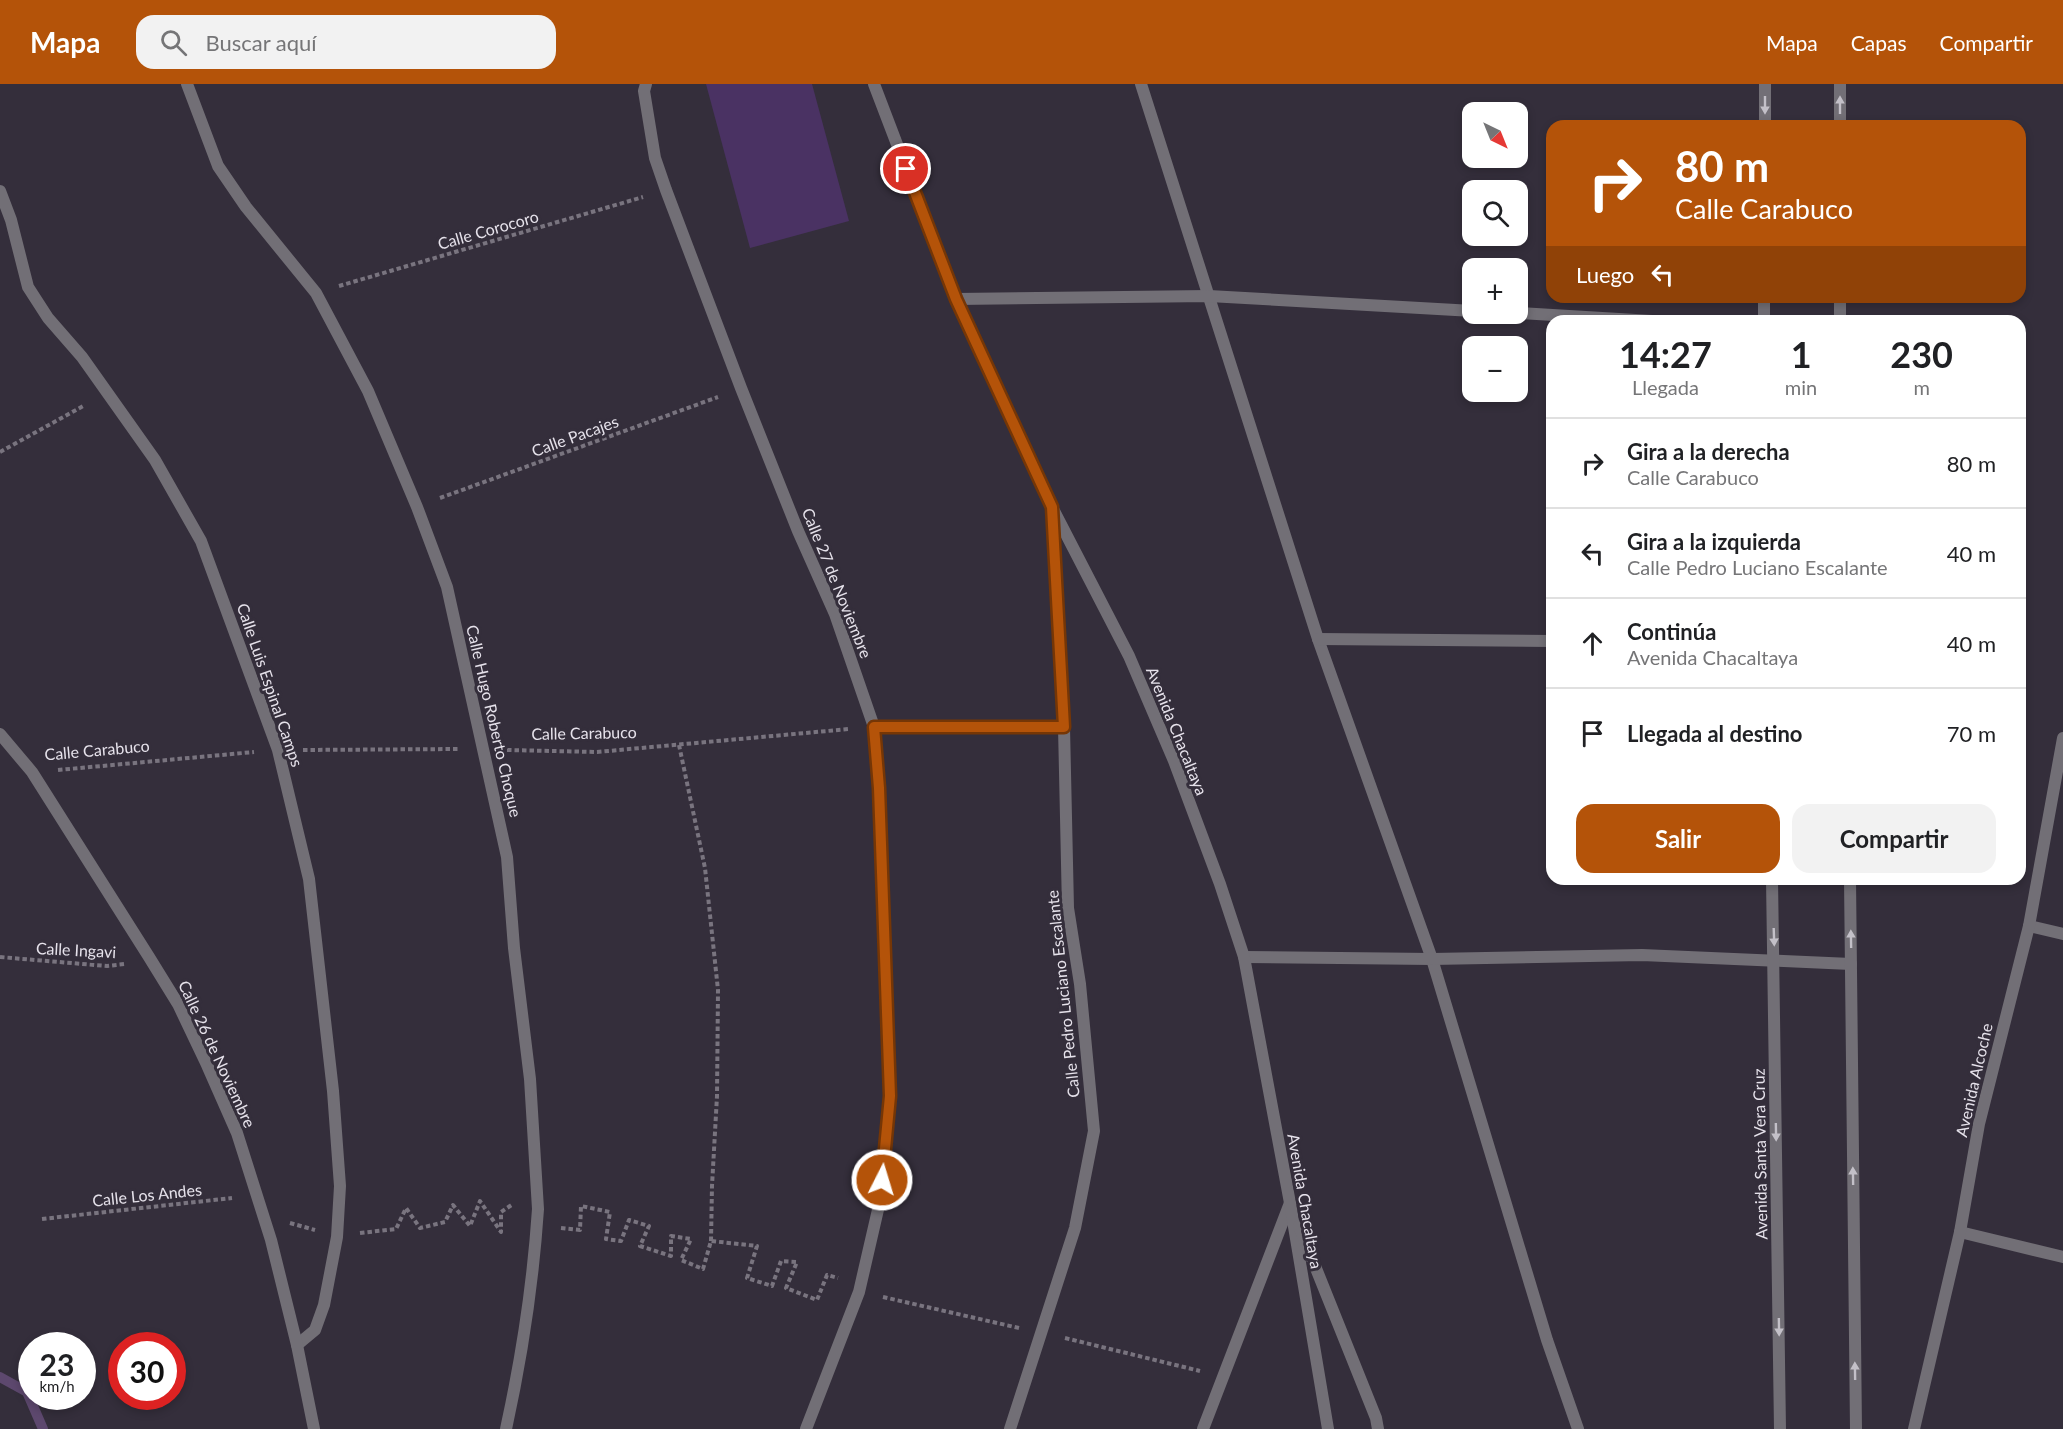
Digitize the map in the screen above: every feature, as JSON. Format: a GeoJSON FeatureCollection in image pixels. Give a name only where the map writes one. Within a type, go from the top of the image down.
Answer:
{"type":"FeatureCollection","features":[{"type":"Feature","properties":{"kind":"street","name":"Calle Hugo Roberto Choque"},"geometry":{"type":"LineString","coordinates":[[187,84],[218,166],[246,207],[316,293],[369,391],[447,587],[507,857],[514,948],[530,1079],[538,1209],[537,1226],[532,1290],[521,1361],[506,1429]]}},
{"type":"Feature","properties":{"kind":"street","name":"Calle 27 de Noviembre"},"geometry":{"type":"LineString","coordinates":[[646,84],[644,91],[655,158],[666,190],[741,388],[798,531],[835,614],[874,727],[879,788],[890,1096],[880,1201],[859,1292],[806,1429]]}},
{"type":"Feature","properties":{"kind":"street","name":"Avenida Chacaltaya"},"geometry":{"type":"LineString","coordinates":[[874,84],[956,299],[1052,507],[1138,677],[1174,761],[1220,884],[1244,957],[1290,1203],[1328,1429]]}},
{"type":"Feature","properties":{"kind":"street"},"geometry":{"type":"LineString","coordinates":[[1142,84],[1318,639],[1432,959],[1547,1340],[1578,1429]]}},
{"type":"Feature","properties":{"kind":"street"},"geometry":{"type":"LineString","coordinates":[[1765,84],[1765,120]]}},
{"type":"Feature","properties":{"kind":"street"},"geometry":{"type":"LineString","coordinates":[[1840,84],[1840,120]]}},
{"type":"Feature","properties":{"kind":"street","name":"Calle Luis Espinal Camps"},"geometry":{"type":"LineString","coordinates":[[0,191],[11,219],[28,287],[48,318],[82,357],[155,460],[201,541],[278,750],[309,879],[333,1091],[340,1186],[337,1237],[324,1305],[315,1330],[297,1344]]}},
{"type":"Feature","properties":{"kind":"street"},"geometry":{"type":"LineString","coordinates":[[956,299],[1209,296],[1462,310]]}},
{"type":"Feature","properties":{"kind":"street"},"geometry":{"type":"LineString","coordinates":[[1528,314],[1552,315]]}},
{"type":"Feature","properties":{"kind":"street","name":"Calle Pedro Luciano Escalante"},"geometry":{"type":"LineString","coordinates":[[1010,1429],[1075,1228],[1094,1131],[1080,984],[1068,908],[1064,727],[1052,507]]}},
{"type":"Feature","properties":{"kind":"street"},"geometry":{"type":"LineString","coordinates":[[1318,639],[1546,641]]}},
{"type":"Feature","properties":{"kind":"street"},"geometry":{"type":"LineString","coordinates":[[874,727],[1064,727]]}},
{"type":"Feature","properties":{"kind":"street","name":"Calle 26 de Noviembre"},"geometry":{"type":"LineString","coordinates":[[0,735],[32,772],[149,957],[178,1004],[207,1065],[237,1132],[271,1240],[297,1344],[314,1429]]}},
{"type":"Feature","properties":{"kind":"street","name":"Avenida Alcoche"},"geometry":{"type":"LineString","coordinates":[[1914,1429],[1960,1232],[1979,1124],[2028,926],[2063,738]]}},
{"type":"Feature","properties":{"kind":"street","name":"Avenida Santa Vera Cruz"},"geometry":{"type":"LineString","coordinates":[[1772,885],[1780,1429]]}},
{"type":"Feature","properties":{"kind":"street"},"geometry":{"type":"LineString","coordinates":[[1850,885],[1856,1429]]}},
{"type":"Feature","properties":{"kind":"street"},"geometry":{"type":"LineString","coordinates":[[2028,926],[2063,934]]}},
{"type":"Feature","properties":{"kind":"street"},"geometry":{"type":"LineString","coordinates":[[1244,957],[1432,959],[1642,956],[1851,964]]}},
{"type":"Feature","properties":{"kind":"street"},"geometry":{"type":"LineString","coordinates":[[1203,1429],[1290,1203]]}},
{"type":"Feature","properties":{"kind":"street"},"geometry":{"type":"LineString","coordinates":[[1290,1203],[1376,1418],[1378,1429]]}},
{"type":"Feature","properties":{"kind":"street"},"geometry":{"type":"LineString","coordinates":[[1960,1232],[2063,1257]]}},
{"type":"Feature","properties":{"kind":"path","name":"Calle Corocoro"},"geometry":{"type":"LineString","coordinates":[[316,293],[666,190]]}},
{"type":"Feature","properties":{"kind":"path","name":"Calle Pacajes"},"geometry":{"type":"LineString","coordinates":[[417,507],[741,388]]}},
{"type":"Feature","properties":{"kind":"path"},"geometry":{"type":"LineString","coordinates":[[0,452],[106,392]]}},
{"type":"Feature","properties":{"kind":"path","name":"Calle Carabuco"},"geometry":{"type":"LineString","coordinates":[[32,772],[278,750],[483,749],[597,752],[874,727]]}},
{"type":"Feature","properties":{"kind":"path"},"geometry":{"type":"LineString","coordinates":[[271,1240],[291,1236],[285,1221],[337,1237],[396,1228],[406,1208],[420,1228],[445,1222],[453,1205],[470,1226],[480,1201],[501,1232],[501,1212],[520,1199],[537,1226],[580,1230],[581,1206],[610,1212],[606,1239],[621,1241],[629,1220],[650,1226],[640,1246],[670,1256],[671,1236],[691,1239],[681,1260],[704,1269],[711,1240],[717,1096],[718,990],[705,868],[679,745]]}},
{"type":"Feature","properties":{"kind":"path","name":"Calle Ingavi"},"geometry":{"type":"LineString","coordinates":[[0,957],[107,966],[149,957]]}},
{"type":"Feature","properties":{"kind":"path","name":"Calle Los Andes"},"geometry":{"type":"LineString","coordinates":[[42,1219],[256,1195]]}},
{"type":"Feature","properties":{"kind":"path"},"geometry":{"type":"LineString","coordinates":[[711,1240],[757,1246],[747,1278],[772,1286],[781,1261],[796,1262],[786,1288],[817,1300],[827,1275],[845,1280],[842,1296],[854,1302]]}},
{"type":"Feature","properties":{"kind":"shaded area"},"geometry":{"type":"Polygon","coordinates":[[[706,84],[812,84],[849,221],[750,248],[706,84]]]}},
{"type":"Feature","properties":{"kind":"waterway"},"geometry":{"type":"LineString","coordinates":[[0,1377],[27,1392],[43,1429]]}},
{"type":"Feature","properties":{"kind":"route"},"geometry":{"type":"LineString","coordinates":[[882,1180],[890,1096],[879,788],[874,727],[1064,727],[1052,507],[956,299],[906,169]]}}]}
